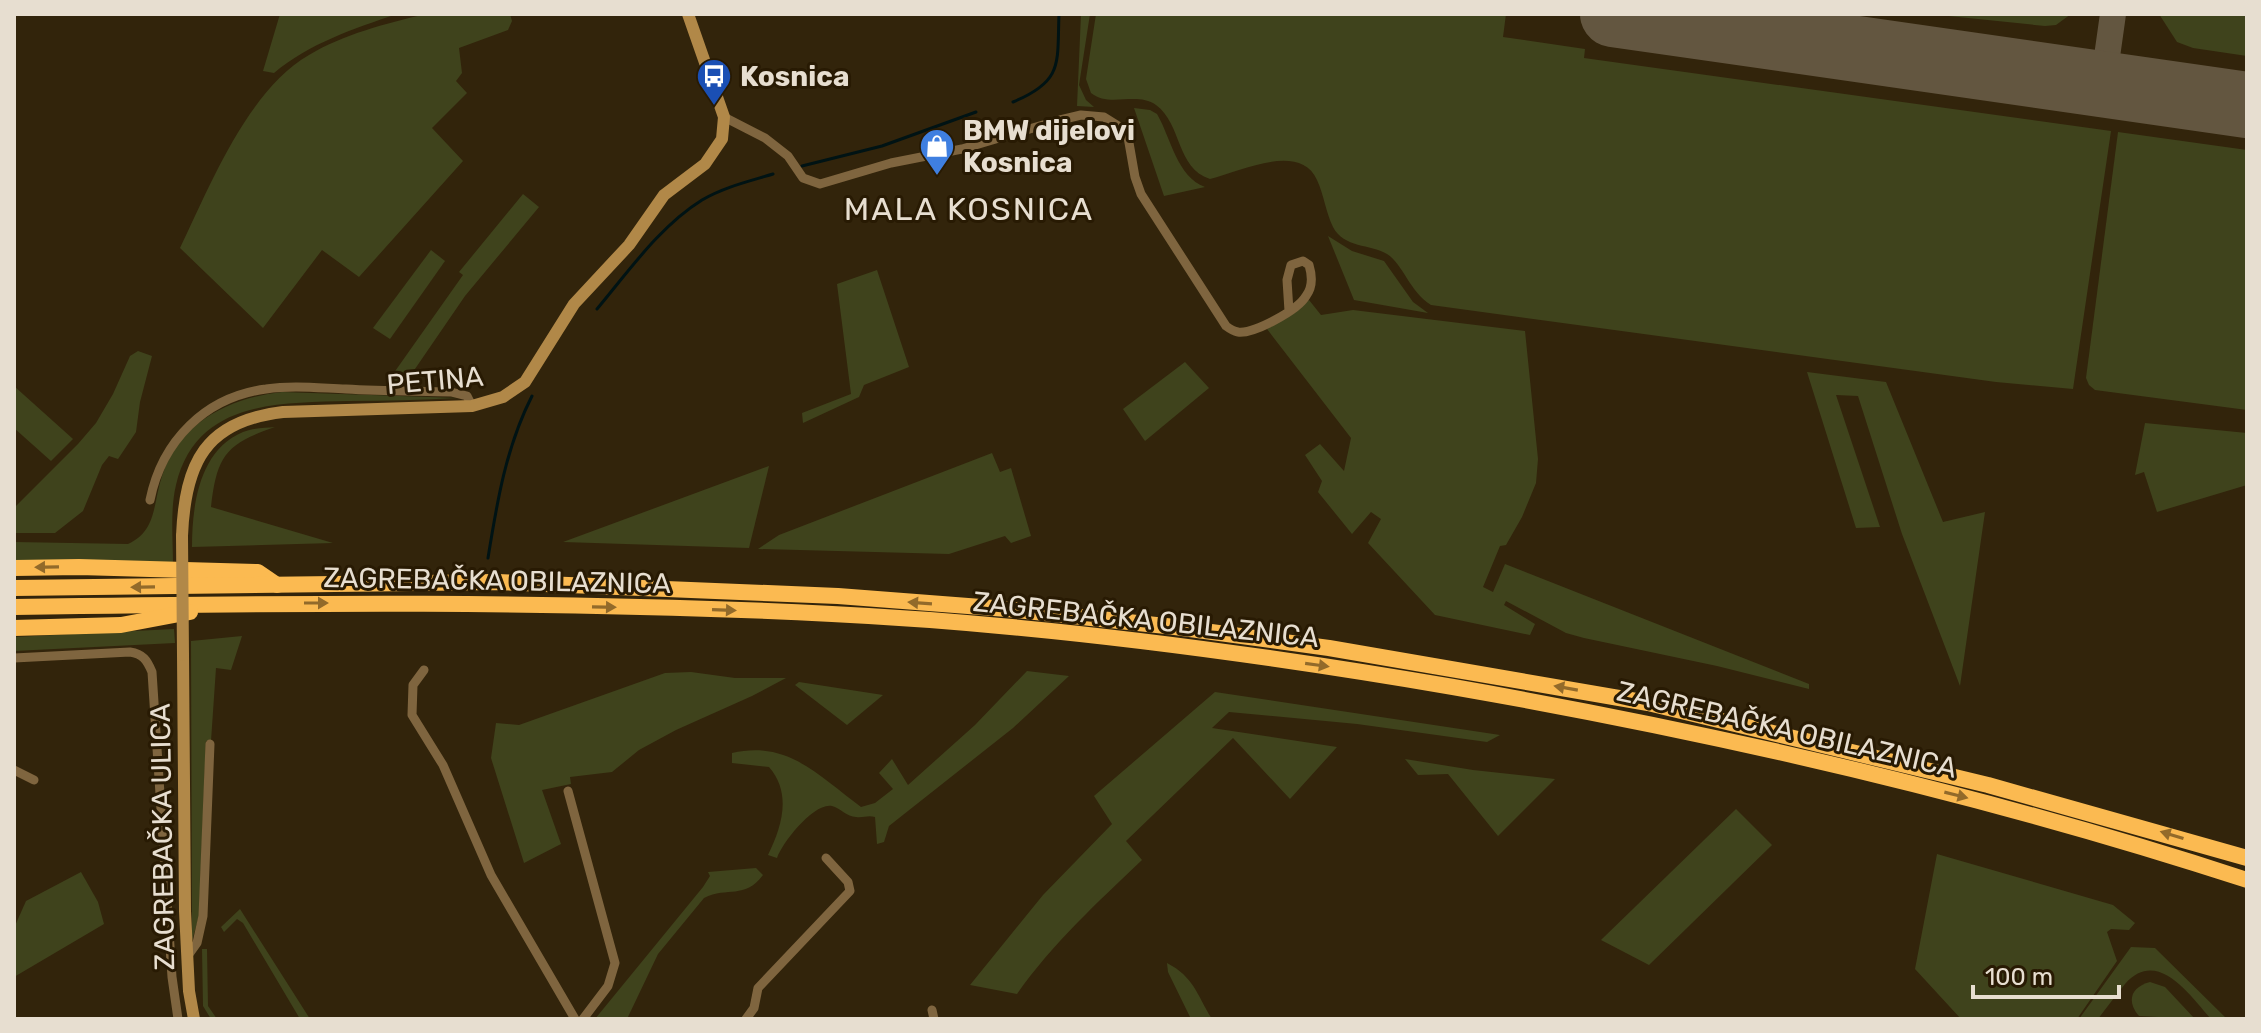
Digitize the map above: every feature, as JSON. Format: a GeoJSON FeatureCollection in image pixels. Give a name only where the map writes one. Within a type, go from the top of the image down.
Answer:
{"type":"FeatureCollection","features":[{"type":"Feature","properties":{"kind":"highway"},"geometry":{"type":"LineString","coordinates":[[14,568],[258,572],[277,585]]}},
{"type":"Feature","properties":{"kind":"highway","name":"ZAGREBAČKA OBILAZNICA"},"geometry":{"type":"LineString","coordinates":[[14,588],[497,582],[838,596],[1007,609],[1175,627],[1314,646],[1591,693],[1727,721],[1988,785],[2247,858]]}},
{"type":"Feature","properties":{"kind":"highway","name":"ZAGREBAČKA OBILAZNICA"},"geometry":{"type":"LineString","coordinates":[[14,607],[424,603],[837,614],[1022,629],[1328,666],[1589,711],[1831,763],[2122,840],[2247,880]]}},
{"type":"Feature","properties":{"kind":"highway"},"geometry":{"type":"LineString","coordinates":[[14,628],[121,625],[187,612],[217,613],[238,604]]}},
{"type":"Feature","properties":{"kind":"street"},"geometry":{"type":"LineString","coordinates":[[688,14],[724,117],[777,147],[788,156],[803,178],[814,183],[827,183],[891,163],[962,149],[1060,120],[1081,115],[1104,117],[1120,127],[1128,137],[1141,194],[1226,326],[1239,332],[1252,330],[1289,311],[1306,297],[1311,285],[1309,265],[1303,261],[1291,265],[1288,271],[1289,311]]}},
{"type":"Feature","properties":{"kind":"street","name":"PETINA"},"geometry":{"type":"LineString","coordinates":[[183,655],[183,508],[190,475],[215,438],[253,417],[283,412],[472,406],[510,394],[525,382],[574,304],[629,245],[657,202],[711,157],[724,132],[724,117]]}},
{"type":"Feature","properties":{"kind":"street"},"geometry":{"type":"LineString","coordinates":[[150,500],[160,466],[181,433],[205,412],[238,395],[282,387],[451,392],[467,396],[472,406]]}},
{"type":"Feature","properties":{"kind":"street"},"geometry":{"type":"LineString","coordinates":[[14,658],[130,652],[143,656],[149,664],[172,977],[178,1019]]}},
{"type":"Feature","properties":{"kind":"street","name":"ZAGREBAČKA ULICA"},"geometry":{"type":"LineString","coordinates":[[183,655],[187,957],[194,1019]]}},
{"type":"Feature","properties":{"kind":"street"},"geometry":{"type":"LineString","coordinates":[[424,670],[413,685],[412,715],[443,765],[491,875],[575,1019]]}},
{"type":"Feature","properties":{"kind":"street"},"geometry":{"type":"LineString","coordinates":[[187,957],[197,943],[203,916],[210,744]]}},
{"type":"Feature","properties":{"kind":"street"},"geometry":{"type":"LineString","coordinates":[[14,770],[34,780]]}},
{"type":"Feature","properties":{"kind":"street"},"geometry":{"type":"LineString","coordinates":[[568,791],[615,954],[614,972],[608,986],[583,1019]]}},
{"type":"Feature","properties":{"kind":"street"},"geometry":{"type":"LineString","coordinates":[[746,1019],[754,1008],[758,988],[850,891],[848,882],[826,858]]}},
{"type":"Feature","properties":{"kind":"green space"},"geometry":{"type":"Polygon","coordinates":[[[280,14],[397,14],[317,45],[274,73],[263,71],[280,14]]]}},
{"type":"Feature","properties":{"kind":"green space"},"geometry":{"type":"Polygon","coordinates":[[[425,14],[510,14],[512,21],[508,30],[459,48],[462,73],[456,81],[467,93],[432,128],[463,161],[359,277],[322,250],[263,328],[180,248],[218,169],[249,116],[287,71],[336,41],[425,14]]]}},
{"type":"Feature","properties":{"kind":"green space"},"geometry":{"type":"Polygon","coordinates":[[[1081,14],[1090,14],[1079,85],[1086,100],[1094,107],[1077,106],[1081,14]]]}},
{"type":"Feature","properties":{"kind":"green space"},"geometry":{"type":"Polygon","coordinates":[[[1096,14],[1506,14],[1503,37],[1585,49],[1584,58],[2111,131],[2073,389],[1996,382],[1431,305],[1417,293],[1393,258],[1350,242],[1338,234],[1317,180],[1309,169],[1297,163],[1269,162],[1210,179],[1191,165],[1171,123],[1156,105],[1140,99],[1106,99],[1091,93],[1086,79],[1096,14]]]}},
{"type":"Feature","properties":{"kind":"green space"},"geometry":{"type":"Polygon","coordinates":[[[1929,14],[2071,14],[2056,25],[2045,26],[1929,14]]]}},
{"type":"Feature","properties":{"kind":"green space"},"geometry":{"type":"Polygon","coordinates":[[[2159,14],[2247,14],[2247,56],[2193,48],[2177,42],[2159,14]]]}},
{"type":"Feature","properties":{"kind":"green space"},"geometry":{"type":"Polygon","coordinates":[[[1134,108],[1157,114],[1181,166],[1195,182],[1205,187],[1164,196],[1134,108]]]}},
{"type":"Feature","properties":{"kind":"green space"},"geometry":{"type":"Polygon","coordinates":[[[2118,132],[2247,150],[2247,410],[2095,390],[2089,385],[2086,378],[2118,132]]]}},
{"type":"Feature","properties":{"kind":"green space"},"geometry":{"type":"Polygon","coordinates":[[[523,194],[539,207],[465,296],[404,385],[386,384],[463,275],[459,272],[523,194]]]}},
{"type":"Feature","properties":{"kind":"green space"},"geometry":{"type":"Polygon","coordinates":[[[1328,236],[1352,251],[1384,261],[1413,302],[1428,313],[1354,300],[1328,236]]]}},
{"type":"Feature","properties":{"kind":"green space"},"geometry":{"type":"Polygon","coordinates":[[[431,250],[445,261],[390,339],[373,328],[431,250]]]}},
{"type":"Feature","properties":{"kind":"green space"},"geometry":{"type":"Polygon","coordinates":[[[877,270],[909,367],[864,385],[859,397],[803,423],[802,413],[851,394],[837,284],[877,270]]]}},
{"type":"Feature","properties":{"kind":"green space"},"geometry":{"type":"Polygon","coordinates":[[[1309,300],[1321,315],[1353,310],[1525,331],[1538,459],[1536,483],[1506,545],[1500,546],[1483,587],[1493,592],[1505,564],[1809,684],[1809,689],[1566,633],[1506,601],[1504,605],[1535,624],[1530,635],[1435,615],[1368,543],[1381,519],[1371,512],[1352,534],[1318,492],[1322,481],[1305,455],[1320,444],[1344,471],[1351,438],[1267,329],[1309,300]]]}},
{"type":"Feature","properties":{"kind":"green space"},"geometry":{"type":"Polygon","coordinates":[[[138,351],[152,356],[136,432],[118,459],[109,456],[102,465],[83,511],[55,533],[14,533],[14,508],[96,423],[130,356],[138,351]]]}},
{"type":"Feature","properties":{"kind":"green space"},"geometry":{"type":"Polygon","coordinates":[[[1185,362],[1209,388],[1145,441],[1123,409],[1185,362]]]}},
{"type":"Feature","properties":{"kind":"green space"},"geometry":{"type":"Polygon","coordinates":[[[1807,372],[1886,382],[1943,522],[1985,512],[1960,686],[1902,534],[1858,396],[1836,395],[1880,527],[1856,528],[1807,372]]]}},
{"type":"Feature","properties":{"kind":"green space"},"geometry":{"type":"Polygon","coordinates":[[[14,386],[73,439],[51,461],[14,428],[14,386]]]}},
{"type":"Feature","properties":{"kind":"green space"},"geometry":{"type":"Polygon","coordinates":[[[282,392],[459,398],[295,403],[244,412],[221,422],[202,436],[186,457],[174,495],[173,565],[14,562],[14,542],[128,544],[149,524],[170,457],[194,427],[225,407],[282,392]]]}},
{"type":"Feature","properties":{"kind":"green space"},"geometry":{"type":"Polygon","coordinates":[[[2145,423],[2247,433],[2247,485],[2157,512],[2144,472],[2135,475],[2145,423]]]}},
{"type":"Feature","properties":{"kind":"green space"},"geometry":{"type":"Polygon","coordinates":[[[275,427],[245,439],[227,454],[217,475],[211,507],[333,543],[192,547],[194,514],[201,481],[216,452],[228,440],[243,432],[275,427]]]}},
{"type":"Feature","properties":{"kind":"green space"},"geometry":{"type":"Polygon","coordinates":[[[992,453],[1000,472],[1011,468],[1031,536],[1011,543],[1005,536],[949,554],[758,549],[779,535],[992,453]]]}},
{"type":"Feature","properties":{"kind":"green space"},"geometry":{"type":"Polygon","coordinates":[[[769,466],[749,548],[563,542],[769,466]]]}},
{"type":"Feature","properties":{"kind":"green space"},"geometry":{"type":"Polygon","coordinates":[[[174,629],[175,643],[14,651],[14,637],[174,629]]]}},
{"type":"Feature","properties":{"kind":"green space"},"geometry":{"type":"Polygon","coordinates":[[[242,636],[231,670],[216,668],[211,741],[206,741],[199,916],[192,941],[191,641],[242,636]]]}},
{"type":"Feature","properties":{"kind":"green space"},"geometry":{"type":"Polygon","coordinates":[[[1027,671],[1069,676],[1013,728],[889,826],[884,842],[877,844],[875,817],[853,817],[835,807],[825,806],[800,825],[777,858],[768,855],[781,822],[781,788],[769,767],[732,763],[732,753],[752,750],[786,756],[816,773],[861,807],[875,803],[893,789],[879,773],[892,759],[908,785],[975,725],[1027,671]]]}},
{"type":"Feature","properties":{"kind":"green space"},"geometry":{"type":"Polygon","coordinates":[[[691,672],[735,678],[786,678],[676,730],[639,750],[612,772],[570,777],[571,784],[542,790],[561,844],[524,863],[491,758],[496,723],[519,725],[665,673],[691,672]]]}},
{"type":"Feature","properties":{"kind":"green space"},"geometry":{"type":"Polygon","coordinates":[[[799,682],[883,695],[847,725],[795,685],[799,682]]]}},
{"type":"Feature","properties":{"kind":"green space"},"geometry":{"type":"Polygon","coordinates":[[[1215,692],[1500,735],[1487,742],[1357,724],[1229,712],[1212,728],[1337,747],[1290,799],[1233,738],[1126,841],[1142,860],[1061,941],[1017,994],[970,985],[1043,895],[1112,824],[1094,796],[1215,692]]]}},
{"type":"Feature","properties":{"kind":"green space"},"geometry":{"type":"Polygon","coordinates":[[[1405,759],[1555,779],[1498,836],[1448,774],[1418,775],[1405,759]]]}},
{"type":"Feature","properties":{"kind":"green space"},"geometry":{"type":"Polygon","coordinates":[[[1736,809],[1772,845],[1649,965],[1601,940],[1736,809]]]}},
{"type":"Feature","properties":{"kind":"green space"},"geometry":{"type":"Polygon","coordinates":[[[1937,854],[2113,905],[2135,923],[2129,930],[2111,929],[2107,932],[2117,961],[2077,1019],[1961,1019],[1915,969],[1937,854]]]}},
{"type":"Feature","properties":{"kind":"green space"},"geometry":{"type":"Polygon","coordinates":[[[756,868],[763,875],[756,883],[742,890],[704,898],[658,954],[627,1019],[595,1019],[703,887],[710,876],[708,872],[756,868]]]}},
{"type":"Feature","properties":{"kind":"green space"},"geometry":{"type":"Polygon","coordinates":[[[81,872],[98,902],[104,924],[14,977],[14,928],[26,901],[81,872]]]}},
{"type":"Feature","properties":{"kind":"green space"},"geometry":{"type":"Polygon","coordinates":[[[240,909],[310,1019],[300,1019],[243,923],[237,919],[224,932],[221,927],[240,909]]]}},
{"type":"Feature","properties":{"kind":"green space"},"geometry":{"type":"Polygon","coordinates":[[[2131,947],[2155,948],[2227,1019],[2211,1019],[2172,979],[2149,971],[2137,974],[2125,984],[2098,1019],[2079,1019],[2131,947]]]}},
{"type":"Feature","properties":{"kind":"green space"},"geometry":{"type":"Polygon","coordinates":[[[202,949],[207,949],[208,1006],[217,1019],[211,1019],[203,1006],[202,949]]]}},
{"type":"Feature","properties":{"kind":"green space"},"geometry":{"type":"Polygon","coordinates":[[[1167,963],[1189,981],[1212,1019],[1191,1019],[1168,972],[1167,963]]]}},
{"type":"Feature","properties":{"kind":"green space"},"geometry":{"type":"Polygon","coordinates":[[[2150,982],[2165,987],[2195,1019],[2139,1016],[2132,995],[2138,987],[2150,982]]]}},
{"type":"Feature","properties":{"kind":"waterway"},"geometry":{"type":"LineString","coordinates":[[1013,102],[1030,94],[1049,78],[1057,58],[1059,14]]}},
{"type":"Feature","properties":{"kind":"waterway"},"geometry":{"type":"LineString","coordinates":[[802,166],[882,146],[976,112]]}},
{"type":"Feature","properties":{"kind":"waterway"},"geometry":{"type":"LineString","coordinates":[[597,309],[645,250],[687,211],[719,191],[773,174]]}},
{"type":"Feature","properties":{"kind":"waterway"},"geometry":{"type":"LineString","coordinates":[[488,558],[509,455],[532,396]]}},
{"type":"Feature","properties":{"kind":"taxiway"},"geometry":{"type":"LineString","coordinates":[[2103,85],[2113,14]]}},
{"type":"Feature","properties":{"kind":"runway"},"geometry":{"type":"LineString","coordinates":[[1613,14],[2247,105]]}},
{"type":"Feature","properties":{"kind":"place","name":"Kosnica"},"geometry":{"type":"Point","coordinates":[714,107]}},
{"type":"Feature","properties":{"kind":"place","name":"BMW dijelovi Kosnica"},"geometry":{"type":"Point","coordinates":[937,177]}},
{"type":"Feature","properties":{"kind":"district","name":"MALA KOSNICA"},"geometry":{"type":"Point","coordinates":[969,209]}}]}
